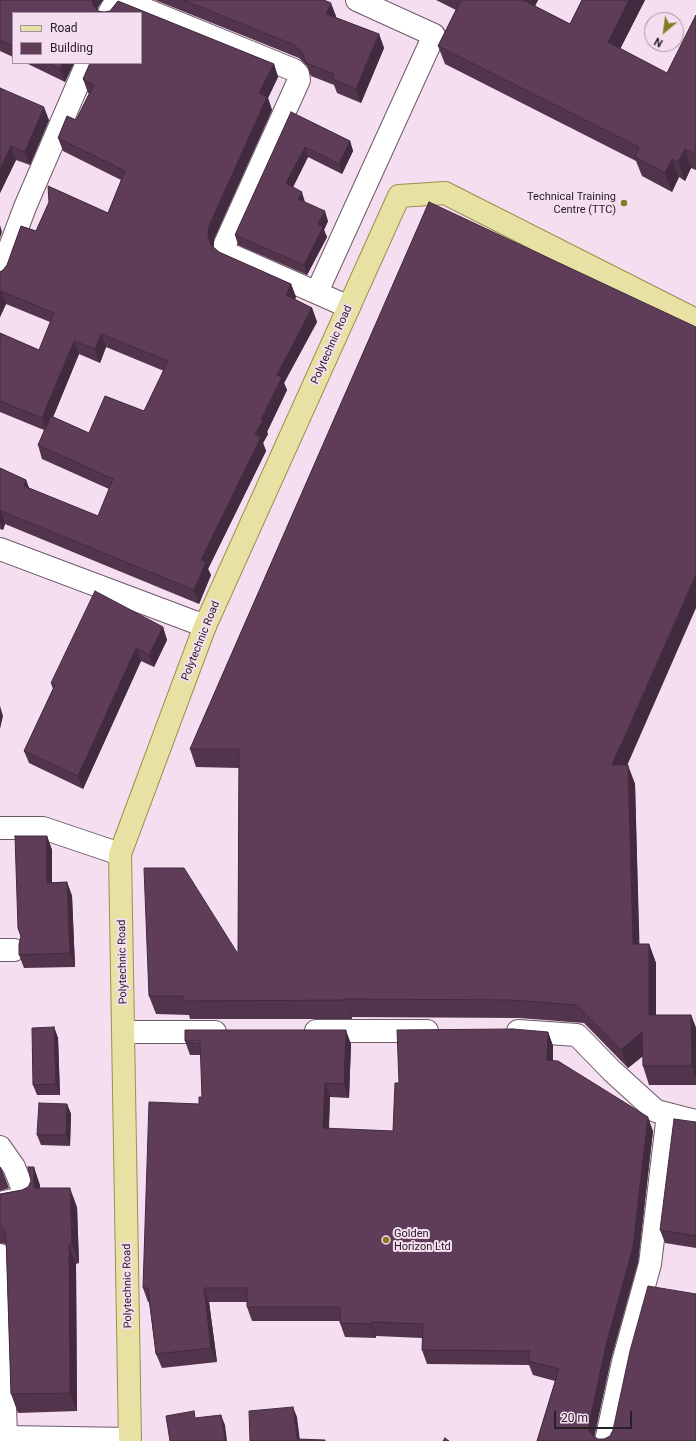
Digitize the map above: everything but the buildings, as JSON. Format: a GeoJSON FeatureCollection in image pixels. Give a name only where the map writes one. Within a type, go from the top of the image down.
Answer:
{"type":"FeatureCollection","features":[{"type":"Feature","properties":{"kind":"main road","name":"Polytechnic Road"},"geometry":{"type":"LineString","coordinates":[[130,1440],[120,854],[205,626],[399,196],[445,193],[696,320]]}},
{"type":"Feature","properties":{"kind":"street"},"geometry":{"type":"LineString","coordinates":[[110,12],[116,1],[122,0],[294,70],[298,74],[299,80],[225,244],[225,250],[229,254],[349,307]]}},
{"type":"Feature","properties":{"kind":"street"},"geometry":{"type":"LineString","coordinates":[[317,292],[434,35],[357,0]]}},
{"type":"Feature","properties":{"kind":"street"},"geometry":{"type":"LineString","coordinates":[[0,274],[26,207],[87,64]]}},
{"type":"Feature","properties":{"kind":"street"},"geometry":{"type":"LineString","coordinates":[[0,549],[205,626]]}},
{"type":"Feature","properties":{"kind":"street"},"geometry":{"type":"LineString","coordinates":[[0,828],[43,828],[120,854]]}},
{"type":"Feature","properties":{"kind":"street"},"geometry":{"type":"LineString","coordinates":[[298,1031],[448,1031]]}},
{"type":"Feature","properties":{"kind":"street"},"geometry":{"type":"LineString","coordinates":[[496,1031],[577,1034],[612,1071],[656,1111],[696,1121]]}},
{"type":"Feature","properties":{"kind":"street"},"geometry":{"type":"LineString","coordinates":[[124,1032],[235,1032]]}},
{"type":"Feature","properties":{"kind":"street"},"geometry":{"type":"LineString","coordinates":[[606,1441],[623,1362],[650,1264],[668,1114]]}},
{"type":"Feature","properties":{"kind":"street"},"geometry":{"type":"LineString","coordinates":[[0,1147],[14,1167],[26,1197],[0,1203]]}},
{"type":"Feature","properties":{"kind":"street"},"geometry":{"type":"LineString","coordinates":[[0,1255],[3,1438],[130,1440]]}},
{"type":"Feature","properties":{"kind":"place","name":"Technical Training Centre (TTC)"},"geometry":{"type":"Point","coordinates":[624,203]}},
{"type":"Feature","properties":{"kind":"place","name":"Golden Horizon Ltd"},"geometry":{"type":"Point","coordinates":[386,1240]}}]}
